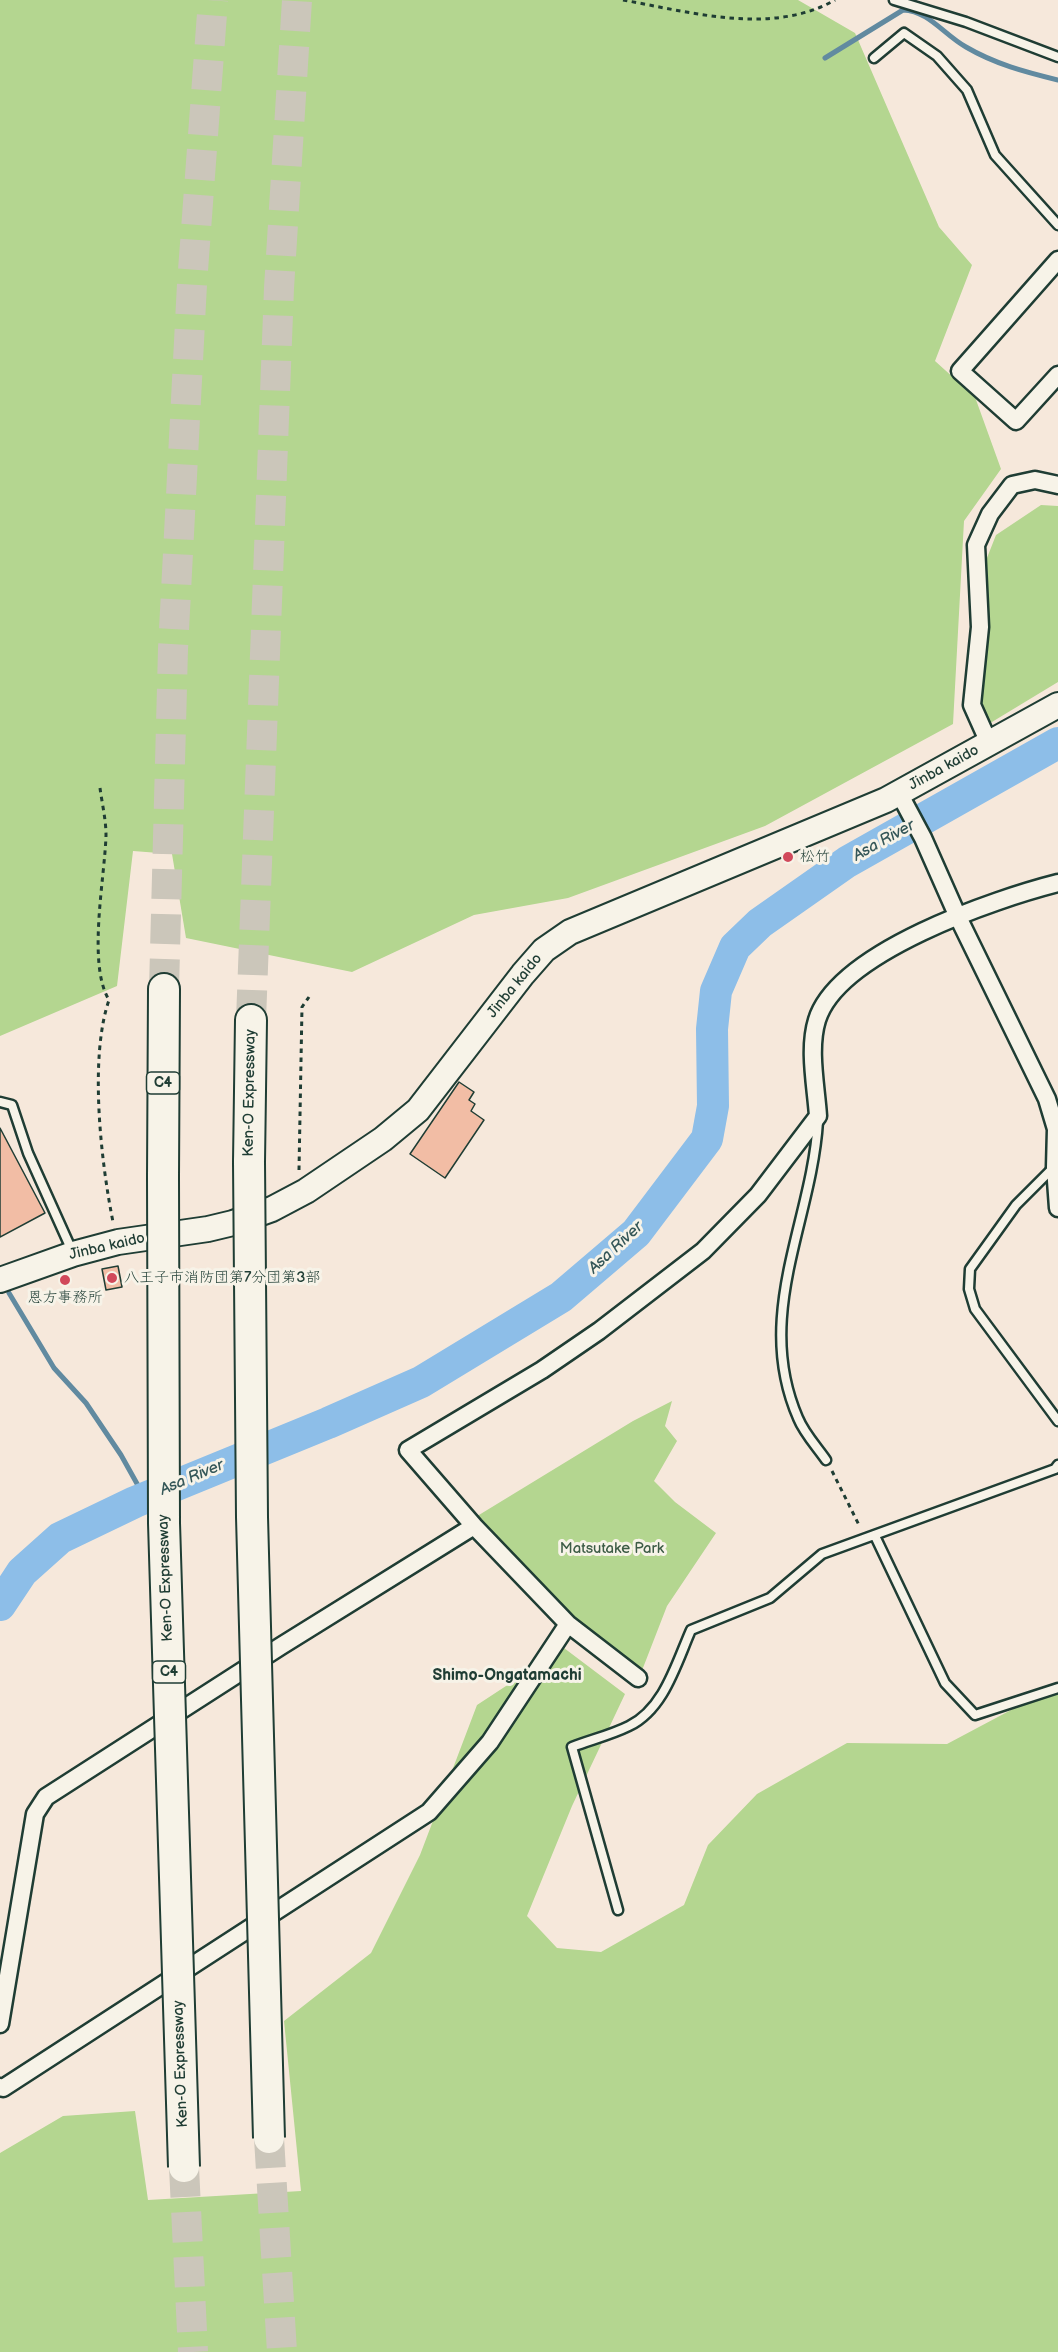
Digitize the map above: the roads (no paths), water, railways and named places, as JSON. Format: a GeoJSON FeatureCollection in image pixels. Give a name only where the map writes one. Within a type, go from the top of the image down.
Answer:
{"type":"FeatureCollection","features":[{"type":"Feature","properties":{"kind":"highway","name":"Ken-O Expressway"},"geometry":{"type":"LineString","coordinates":[[164,989],[165,1523],[184,2167]]}},
{"type":"Feature","properties":{"kind":"highway","name":"Ken-O Expressway"},"geometry":{"type":"LineString","coordinates":[[251,1020],[249,1162],[252,1517],[269,2138]]}},
{"type":"Feature","properties":{"kind":"main road","name":"Jinba kaido"},"geometry":{"type":"LineString","coordinates":[[0,1280],[73,1254],[118,1242],[208,1229],[233,1222],[272,1209],[306,1191],[383,1139],[418,1110],[523,974],[544,950],[570,932],[902,798],[989,743],[1058,705]]}},
{"type":"Feature","properties":{"kind":"street"},"geometry":{"type":"LineString","coordinates":[[1056,381],[1016,421],[960,371],[1058,260]]}},
{"type":"Feature","properties":{"kind":"street"},"geometry":{"type":"LineString","coordinates":[[989,743],[972,705],[980,627],[976,545],[990,514],[1012,485],[1035,480],[1058,485]]}},
{"type":"Feature","properties":{"kind":"street"},"geometry":{"type":"LineString","coordinates":[[902,798],[1047,1099],[1056,1129],[1055,1167],[1058,1208]]}},
{"type":"Feature","properties":{"kind":"street"},"geometry":{"type":"LineString","coordinates":[[639,1678],[568,1624],[474,1526],[408,1450],[542,1370],[599,1331],[703,1251],[758,1196],[818,1116],[814,1044],[816,1022],[822,1007],[844,982],[878,955],[958,917],[1025,891],[1058,883]]}},
{"type":"Feature","properties":{"kind":"street"},"geometry":{"type":"LineString","coordinates":[[0,2024],[35,1814],[46,1797],[474,1526]]}},
{"type":"Feature","properties":{"kind":"street"},"geometry":{"type":"LineString","coordinates":[[0,2087],[3,2088],[429,1812],[490,1742],[568,1624]]}},
{"type":"Feature","properties":{"kind":"lane"},"geometry":{"type":"LineString","coordinates":[[894,0],[966,22],[1058,57]]}},
{"type":"Feature","properties":{"kind":"lane"},"geometry":{"type":"LineString","coordinates":[[874,58],[904,33],[937,56],[967,90],[995,155],[1058,225]]}},
{"type":"Feature","properties":{"kind":"lane"},"geometry":{"type":"LineString","coordinates":[[0,1102],[12,1105],[28,1153],[73,1254]]}},
{"type":"Feature","properties":{"kind":"lane"},"geometry":{"type":"LineString","coordinates":[[818,1116],[812,1169],[786,1276],[783,1298],[783,1353],[789,1393],[799,1421],[826,1460]]}},
{"type":"Feature","properties":{"kind":"lane"},"geometry":{"type":"LineString","coordinates":[[1055,1167],[1017,1205],[970,1269],[969,1289],[975,1309],[1058,1421]]}},
{"type":"Feature","properties":{"kind":"lane"},"geometry":{"type":"LineString","coordinates":[[618,1910],[572,1747],[629,1726],[648,1713],[660,1698],[691,1630],[770,1598],[822,1554],[1014,1485],[1055,1469],[1058,1465]]}},
{"type":"Feature","properties":{"kind":"lane"},"geometry":{"type":"LineString","coordinates":[[870,1538],[945,1683],[975,1715],[1058,1689]]}},
{"type":"Feature","properties":{"kind":"waterway"},"geometry":{"type":"LineString","coordinates":[[825,58],[903,10],[912,11],[929,19],[958,42],[999,63],[1058,80]]}},
{"type":"Feature","properties":{"kind":"waterway","name":"Asa River"},"geometry":{"type":"LineString","coordinates":[[0,1605],[22,1572],[60,1538],[135,1502],[328,1423],[421,1382],[561,1297],[636,1233],[707,1139],[713,1106],[712,1029],[716,991],[735,947],[760,923],[847,862],[1058,743]]}},
{"type":"Feature","properties":{"kind":"waterway"},"geometry":{"type":"LineString","coordinates":[[9,1293],[54,1368],[86,1403],[121,1455],[145,1498]]}},
{"type":"Feature","properties":{"kind":"tunnel"},"geometry":{"type":"LineString","coordinates":[[164,989],[173,649],[192,284],[213,0]]}},
{"type":"Feature","properties":{"kind":"tunnel"},"geometry":{"type":"LineString","coordinates":[[251,1020],[279,288],[297,0]]}},
{"type":"Feature","properties":{"kind":"tunnel"},"geometry":{"type":"LineString","coordinates":[[269,2138],[282,2352]]}},
{"type":"Feature","properties":{"kind":"tunnel"},"geometry":{"type":"LineString","coordinates":[[184,2167],[193,2352]]}},
{"type":"Feature","properties":{"kind":"place","name":"松竹"},"geometry":{"type":"Point","coordinates":[788,857]}},
{"type":"Feature","properties":{"kind":"place","name":"八王子市消防団第7分団第3部"},"geometry":{"type":"Point","coordinates":[112,1278]}},
{"type":"Feature","properties":{"kind":"place","name":"恩方事務所"},"geometry":{"type":"Point","coordinates":[65,1280]}},
{"type":"Feature","properties":{"kind":"district","name":"Shimo-Ongatamachi"},"geometry":{"type":"Point","coordinates":[507,1676]}},
{"type":"Feature","properties":{"kind":"park label","name":"Matsutake Park"},"geometry":{"type":"Point","coordinates":[612,1549]}}]}
